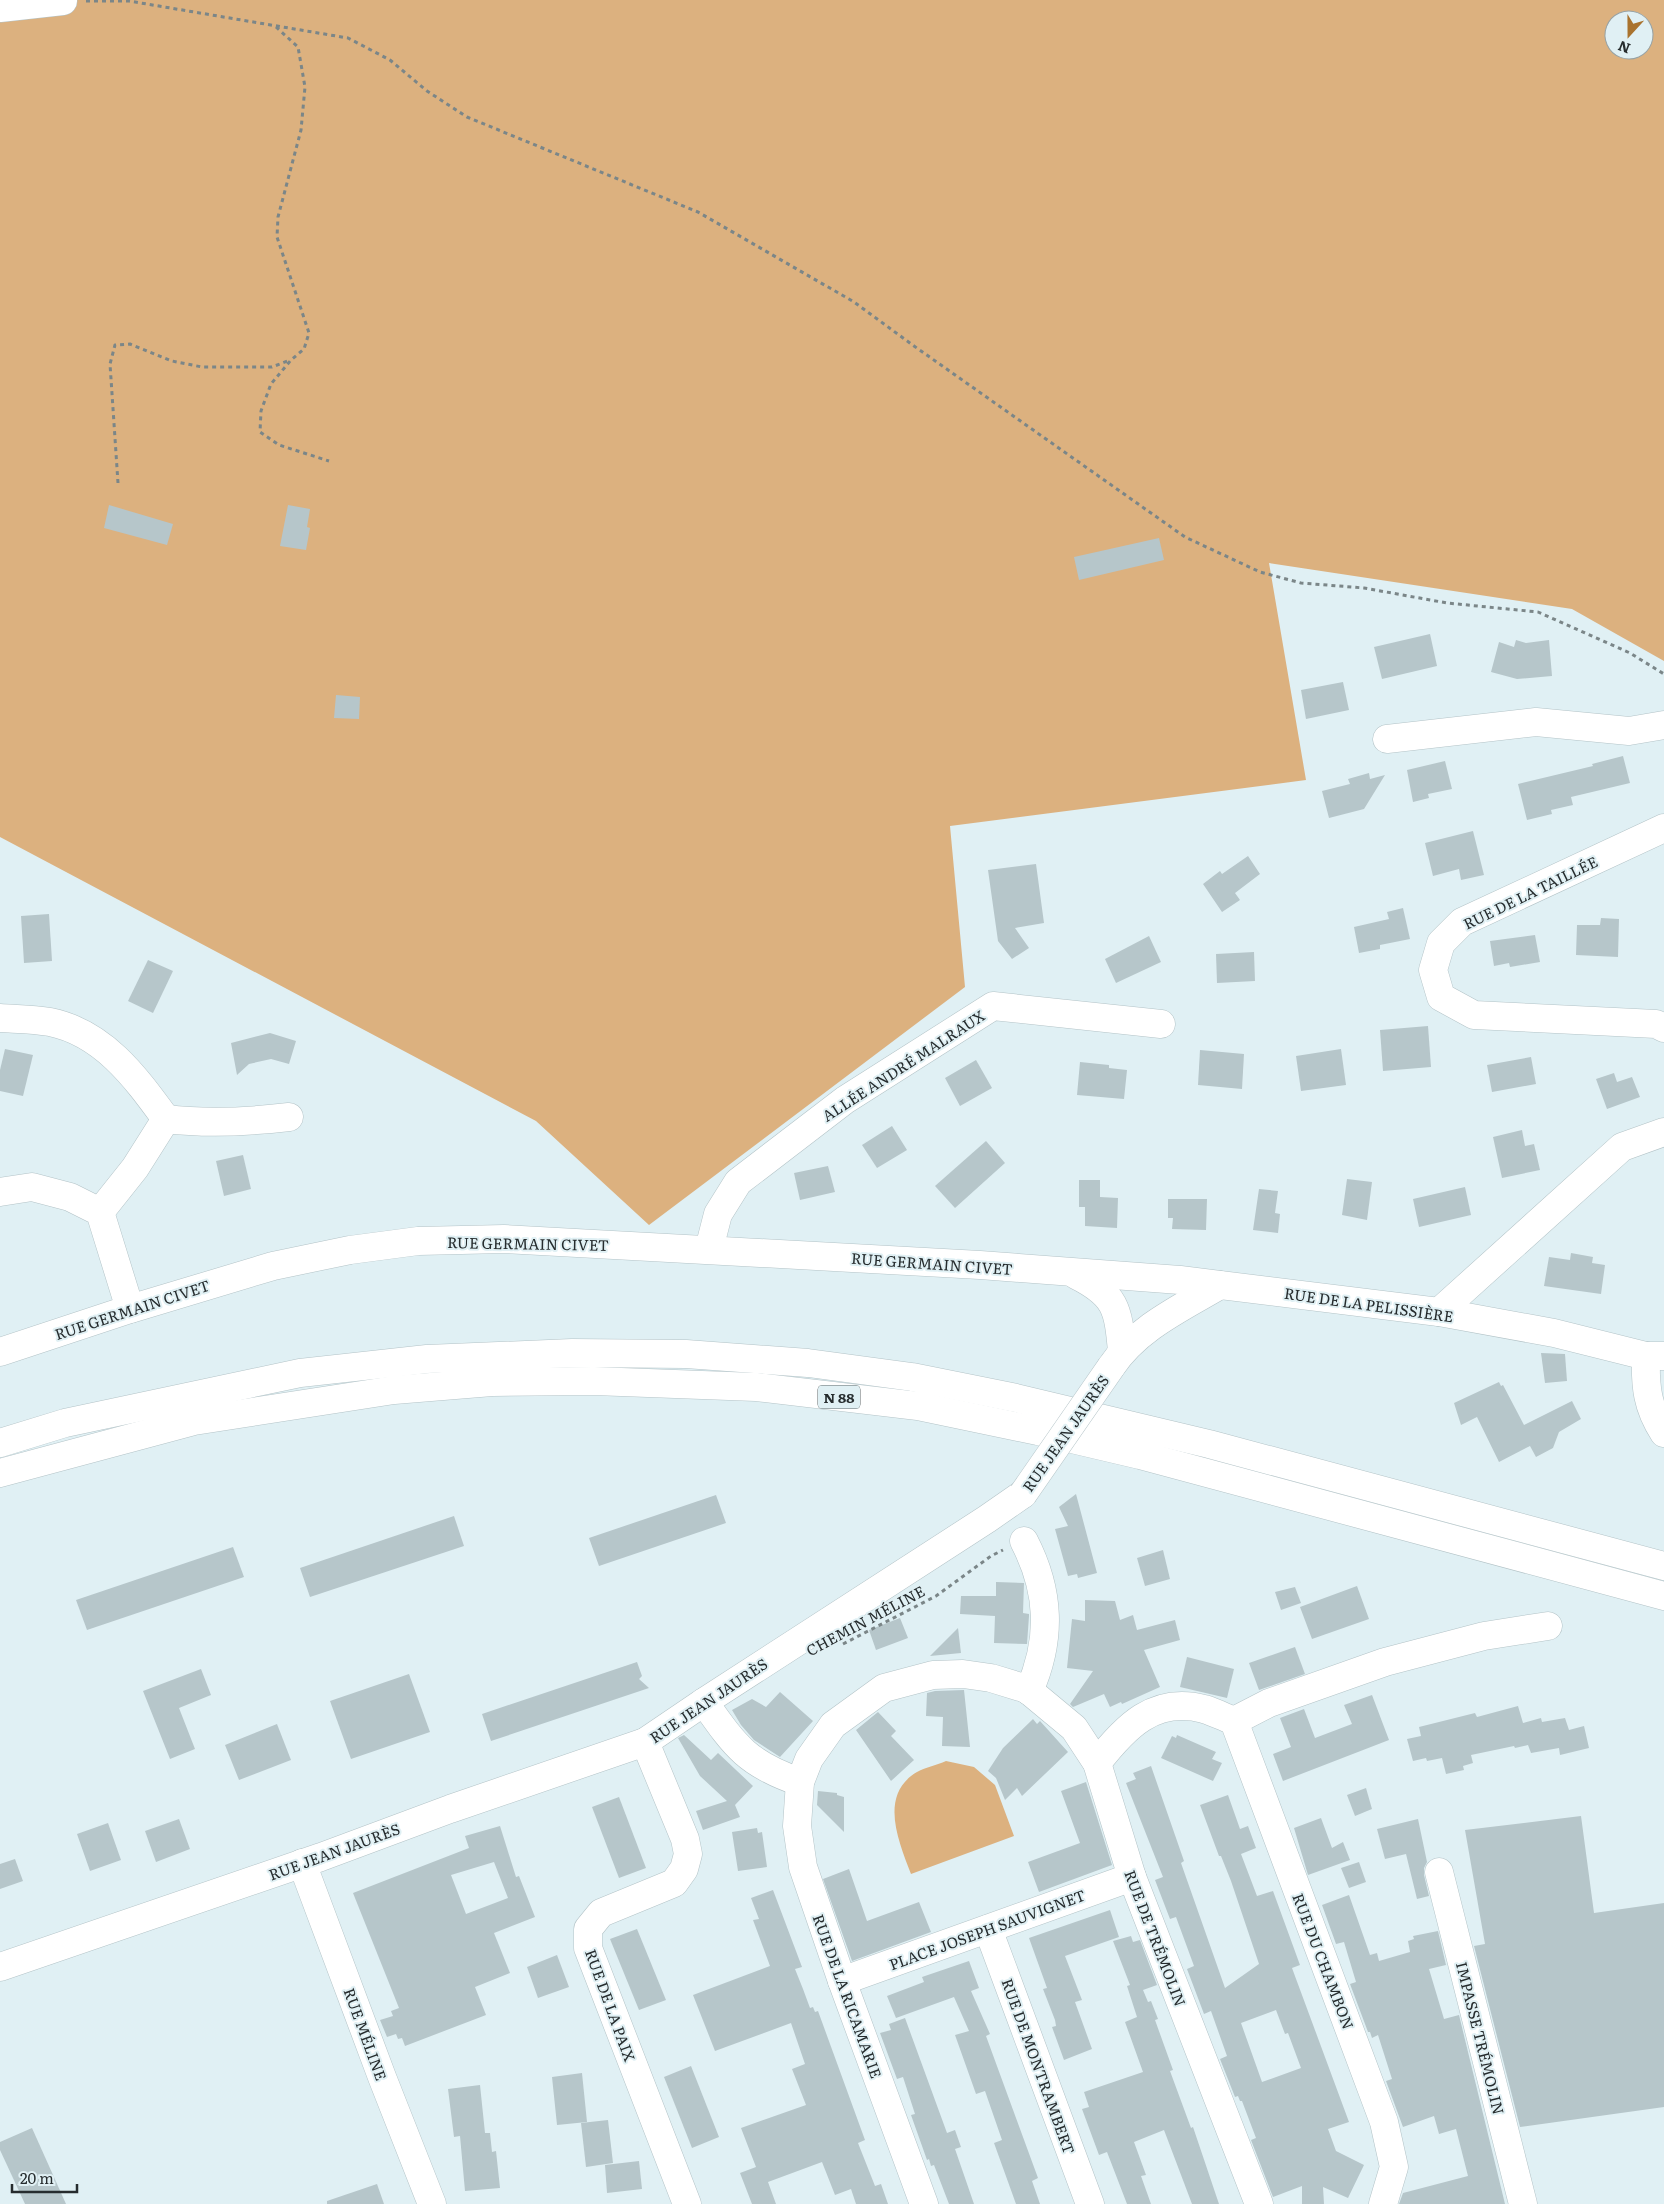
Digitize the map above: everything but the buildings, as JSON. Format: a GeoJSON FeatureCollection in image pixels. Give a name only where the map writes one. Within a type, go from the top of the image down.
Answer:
{"type":"FeatureCollection","features":[{"type":"Feature","properties":{"kind":"main road"},"geometry":{"type":"LineString","coordinates":[[0,8],[63,1]]}},
{"type":"Feature","properties":{"kind":"main road"},"geometry":{"type":"LineString","coordinates":[[1387,739],[1536,722],[1629,731],[1664,725]]}},
{"type":"Feature","properties":{"kind":"main road","name":"RUE DE LA TAILLÉE"},"geometry":{"type":"LineString","coordinates":[[1664,828],[1462,922],[1441,943],[1433,970],[1441,997],[1474,1015],[1656,1024],[1664,1028]]}},
{"type":"Feature","properties":{"kind":"main road","name":"ALLÉE ANDRÉ MALRAUX"},"geometry":{"type":"LineString","coordinates":[[709,1249],[718,1214],[738,1182],[845,1100],[993,1006],[1161,1024]]}},
{"type":"Feature","properties":{"kind":"main road"},"geometry":{"type":"LineString","coordinates":[[0,1018],[51,1022],[98,1043],[120,1061],[139,1081],[166,1119],[198,1123],[244,1122],[289,1117]]}},
{"type":"Feature","properties":{"kind":"main road"},"geometry":{"type":"LineString","coordinates":[[100,1212],[135,1168],[166,1119]]}},
{"type":"Feature","properties":{"kind":"main road"},"geometry":{"type":"LineString","coordinates":[[1439,1312],[1622,1147],[1664,1132]]}},
{"type":"Feature","properties":{"kind":"main road"},"geometry":{"type":"LineString","coordinates":[[0,1192],[32,1187],[70,1198],[100,1212],[130,1309]]}},
{"type":"Feature","properties":{"kind":"main road","name":"RUE GERMAIN CIVET"},"geometry":{"type":"LineString","coordinates":[[0,1352],[130,1309],[273,1266],[350,1250],[418,1241],[504,1239],[709,1249],[1070,1272]]}},
{"type":"Feature","properties":{"kind":"main road"},"geometry":{"type":"LineString","coordinates":[[1070,1272],[1097,1285],[1109,1296],[1118,1316],[1117,1359]]}},
{"type":"Feature","properties":{"kind":"main road","name":"RUE DE LA PELISSIÈRE"},"geometry":{"type":"LineString","coordinates":[[1070,1272],[1220,1285],[1439,1312],[1554,1333],[1655,1356]]}},
{"type":"Feature","properties":{"kind":"main road","name":"RUE JEAN JAURÈS"},"geometry":{"type":"LineString","coordinates":[[0,1966],[302,1863],[450,1809],[645,1742],[987,1520],[1023,1494],[1117,1359],[1156,1323],[1220,1285]]}},
{"type":"Feature","properties":{"kind":"main road","name":"N 88"},"geometry":{"type":"LineString","coordinates":[[0,1443],[66,1422],[300,1373],[427,1359],[572,1353],[686,1354],[808,1363],[912,1377],[1016,1398],[1209,1444],[1664,1566]]}},
{"type":"Feature","properties":{"kind":"main road"},"geometry":{"type":"LineString","coordinates":[[1655,1356],[1645,1385],[1655,1419],[1664,1433]]}},
{"type":"Feature","properties":{"kind":"main road","name":"N 88"},"geometry":{"type":"LineString","coordinates":[[0,1474],[194,1421],[394,1390],[492,1382],[756,1386],[918,1406],[1038,1431],[1140,1455],[1664,1596]]}},
{"type":"Feature","properties":{"kind":"main road"},"geometry":{"type":"LineString","coordinates":[[1024,1540],[1032,1556],[1043,1595],[1046,1634],[1038,1670],[1029,1691]]}},
{"type":"Feature","properties":{"kind":"main road"},"geometry":{"type":"LineString","coordinates":[[1097,1763],[1111,1745],[1142,1716],[1176,1706],[1204,1709],[1234,1720],[1269,1703],[1385,1662],[1484,1636],[1548,1626]]}},
{"type":"Feature","properties":{"kind":"main road","name":"RUE DE TRÉMOLIN"},"geometry":{"type":"LineString","coordinates":[[896,1683],[932,1675],[963,1674],[990,1678],[1029,1691],[1074,1728],[1097,1763],[1132,1877],[1259,2204]]}},
{"type":"Feature","properties":{"kind":"main road","name":"RUE DE LA RICAMARIE"},"geometry":{"type":"LineString","coordinates":[[896,1683],[884,1688],[833,1725],[809,1759],[800,1782],[797,1826],[803,1867],[842,1981],[924,2204]]}},
{"type":"Feature","properties":{"kind":"main road"},"geometry":{"type":"LineString","coordinates":[[704,1702],[727,1735],[749,1758],[772,1773],[800,1782]]}},
{"type":"Feature","properties":{"kind":"main road","name":"RUE DU CHAMBON"},"geometry":{"type":"LineString","coordinates":[[1234,1720],[1384,2122],[1394,2167],[1384,2204]]}},
{"type":"Feature","properties":{"kind":"main road","name":"RUE DE LA PAIX"},"geometry":{"type":"LineString","coordinates":[[645,1742],[685,1839],[688,1854],[684,1869],[674,1883],[601,1913],[588,1929],[588,1948],[687,2204]]}},
{"type":"Feature","properties":{"kind":"main road","name":"RUE MÉLINE"},"geometry":{"type":"LineString","coordinates":[[302,1863],[432,2204]]}},
{"type":"Feature","properties":{"kind":"main road","name":"IMPASSE TRÉMOLIN"},"geometry":{"type":"LineString","coordinates":[[1439,1872],[1523,2204]]}},
{"type":"Feature","properties":{"kind":"main road","name":"PLACE JOSEPH SAUVIGNET"},"geometry":{"type":"LineString","coordinates":[[842,1981],[1132,1877]]}},
{"type":"Feature","properties":{"kind":"main road","name":"RUE DE MONTRAMBERT"},"geometry":{"type":"LineString","coordinates":[[988,1929],[1090,2204]]}},
{"type":"Feature","properties":{"kind":"path"},"geometry":{"type":"LineString","coordinates":[[63,1],[129,0],[348,38],[390,60],[426,91],[467,117],[698,212],[854,302],[1185,537],[1260,572],[1301,584],[1364,588],[1448,604],[1538,612],[1630,653],[1664,674]]}},
{"type":"Feature","properties":{"kind":"path"},"geometry":{"type":"LineString","coordinates":[[276,26],[298,47],[305,88],[301,130],[278,217],[277,237],[309,332],[304,349],[291,360],[271,384],[261,411],[260,432],[279,445],[329,461]]}},
{"type":"Feature","properties":{"kind":"path"},"geometry":{"type":"LineString","coordinates":[[118,483],[110,364],[115,345],[130,344],[172,361],[202,367],[272,367],[291,360]]}},
{"type":"Feature","properties":{"kind":"path","name":"CHEMIN MÉLINE"},"geometry":{"type":"LineString","coordinates":[[841,1645],[936,1596],[992,1556],[1024,1540]]}},
{"type":"Feature","properties":{"kind":"shaded area"},"geometry":{"type":"Polygon","coordinates":[[[0,0],[1664,0],[1664,661],[1572,609],[1269,563],[1306,780],[950,826],[965,987],[649,1225],[536,1121],[0,837],[0,0]]]}},
{"type":"Feature","properties":{"kind":"shaded area"},"geometry":{"type":"Polygon","coordinates":[[[946,1761],[974,1767],[995,1785],[1014,1836],[911,1874],[897,1834],[895,1806],[898,1793],[905,1782],[917,1772],[946,1761]]]}}]}
